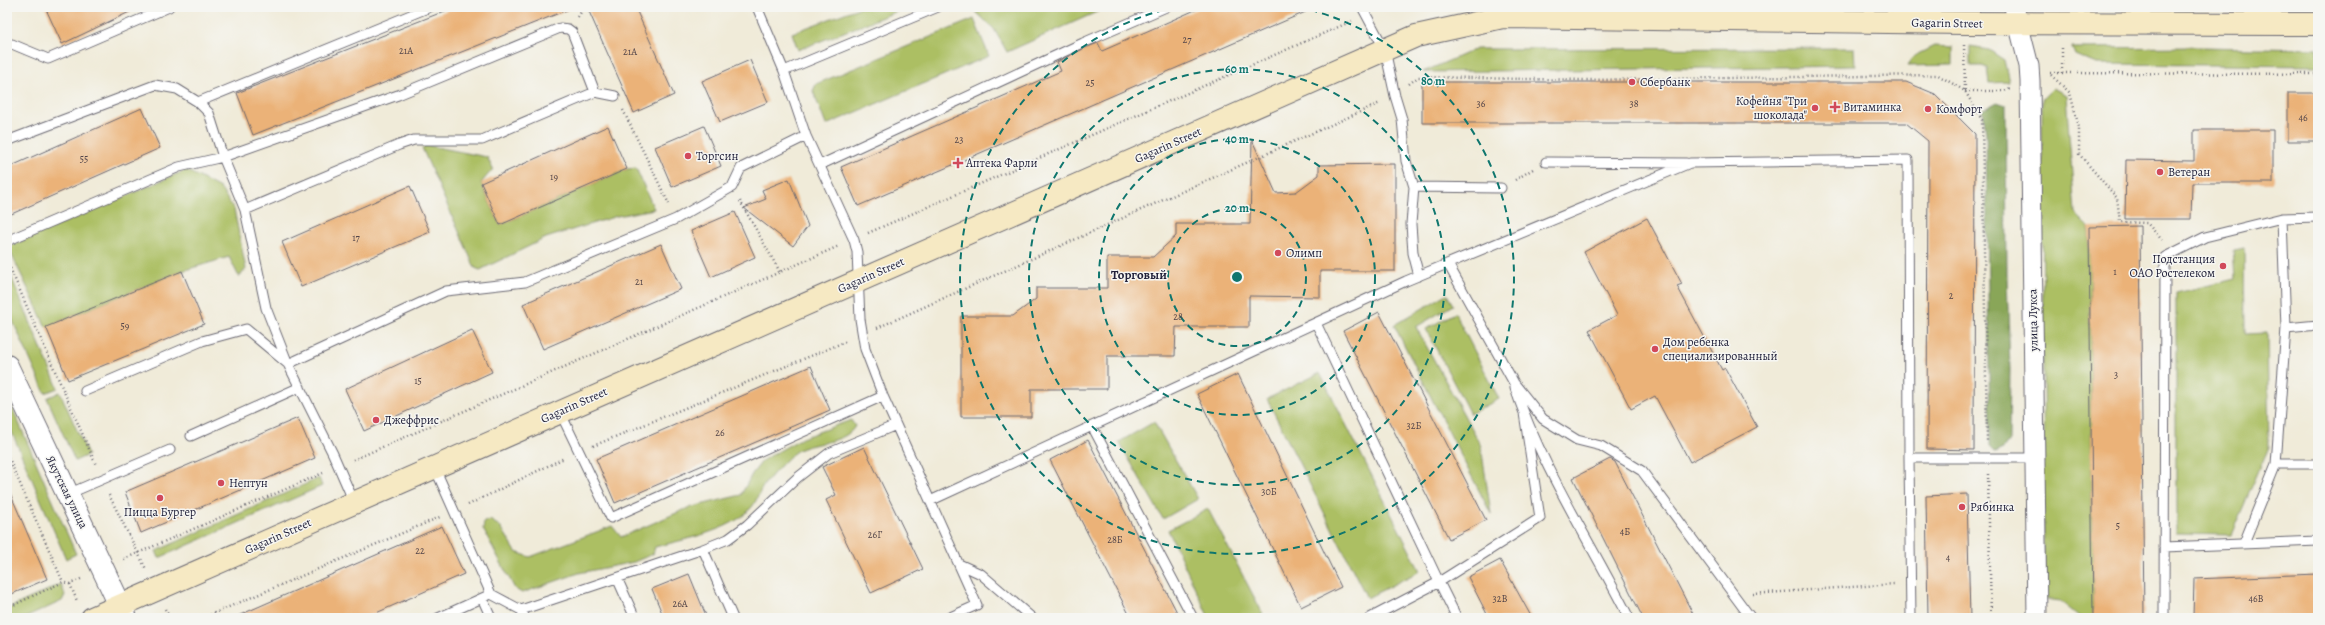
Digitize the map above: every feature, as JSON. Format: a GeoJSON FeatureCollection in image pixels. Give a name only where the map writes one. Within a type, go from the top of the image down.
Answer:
{"type":"FeatureCollection","features":[{"type":"Feature","properties":{"kind":"main road","name":"Gagarin Street"},"geometry":{"type":"LineString","coordinates":[[92,618],[124,612],[354,502],[434,466],[1416,36],[1503,12],[2268,15],[2318,24]]}},
{"type":"Feature","properties":{"kind":"street","name":"улица Лукса"},"geometry":{"type":"LineString","coordinates":[[2016,15],[2029,66],[2030,80],[2037,618]]}},
{"type":"Feature","properties":{"kind":"street","name":"Якутская улица"},"geometry":{"type":"LineString","coordinates":[[7,366],[12,391],[68,494],[124,612]]}},
{"type":"Feature","properties":{"kind":"lane"},"geometry":{"type":"LineString","coordinates":[[7,46],[12,44],[48,58],[169,7]]}},
{"type":"Feature","properties":{"kind":"lane"},"geometry":{"type":"LineString","coordinates":[[198,102],[430,7]]}},
{"type":"Feature","properties":{"kind":"lane"},"geometry":{"type":"LineString","coordinates":[[757,7],[784,71],[806,136],[854,240],[862,334],[882,396],[977,605],[948,618]]}},
{"type":"Feature","properties":{"kind":"lane"},"geometry":{"type":"LineString","coordinates":[[784,71],[938,7]]}},
{"type":"Feature","properties":{"kind":"lane"},"geometry":{"type":"LineString","coordinates":[[820,165],[1083,43],[1166,7]]}},
{"type":"Feature","properties":{"kind":"lane"},"geometry":{"type":"LineString","coordinates":[[1363,11],[1385,50],[1394,96],[1402,119],[1406,161],[1414,188],[1411,224],[1413,253],[1419,276]]}},
{"type":"Feature","properties":{"kind":"lane"},"geometry":{"type":"LineString","coordinates":[[8,240],[179,167],[222,157],[398,95],[560,28],[568,29],[572,32],[595,92]]}},
{"type":"Feature","properties":{"kind":"lane"},"geometry":{"type":"LineString","coordinates":[[7,141],[155,85],[177,89],[198,102],[209,113],[222,157],[245,210],[266,308],[288,364],[354,502]]}},
{"type":"Feature","properties":{"kind":"lane"},"geometry":{"type":"LineString","coordinates":[[245,210],[414,140],[482,140],[595,92],[615,96]]}},
{"type":"Feature","properties":{"kind":"lane"},"geometry":{"type":"LineString","coordinates":[[288,364],[446,291],[525,282],[676,219],[732,187],[741,168],[806,136]]}},
{"type":"Feature","properties":{"kind":"lane"},"geometry":{"type":"LineString","coordinates":[[1546,162],[1690,163],[1908,160],[1911,618]]}},
{"type":"Feature","properties":{"kind":"lane"},"geometry":{"type":"LineString","coordinates":[[930,501],[1419,276],[1690,163]]}},
{"type":"Feature","properties":{"kind":"lane"},"geometry":{"type":"LineString","coordinates":[[1414,188],[1501,188]]}},
{"type":"Feature","properties":{"kind":"lane"},"geometry":{"type":"LineString","coordinates":[[2164,618],[2165,257],[2205,237],[2282,218],[2318,217]]}},
{"type":"Feature","properties":{"kind":"lane"},"geometry":{"type":"LineString","coordinates":[[2244,543],[2276,464],[2286,328],[2282,218]]}},
{"type":"Feature","properties":{"kind":"lane"},"geometry":{"type":"LineString","coordinates":[[1448,264],[1514,383],[1543,419],[1577,440],[1601,446],[1642,471],[1751,618]]}},
{"type":"Feature","properties":{"kind":"lane"},"geometry":{"type":"LineString","coordinates":[[1316,323],[1457,618]]}},
{"type":"Feature","properties":{"kind":"lane"},"geometry":{"type":"LineString","coordinates":[[2286,328],[2318,325]]}},
{"type":"Feature","properties":{"kind":"lane"},"geometry":{"type":"LineString","coordinates":[[85,392],[202,341],[246,330],[288,364]]}},
{"type":"Feature","properties":{"kind":"lane"},"geometry":{"type":"LineString","coordinates":[[1514,383],[1524,413],[1563,494],[1629,618]]}},
{"type":"Feature","properties":{"kind":"lane"},"geometry":{"type":"LineString","coordinates":[[191,436],[300,387]]}},
{"type":"Feature","properties":{"kind":"lane"},"geometry":{"type":"LineString","coordinates":[[560,412],[611,518],[882,396]]}},
{"type":"Feature","properties":{"kind":"lane"},"geometry":{"type":"LineString","coordinates":[[1370,618],[1439,582],[1540,518],[1524,413]]}},
{"type":"Feature","properties":{"kind":"lane"},"geometry":{"type":"LineString","coordinates":[[434,466],[491,594],[523,614],[617,578],[703,549],[734,534],[797,478],[829,453],[896,425]]}},
{"type":"Feature","properties":{"kind":"lane"},"geometry":{"type":"LineString","coordinates":[[1092,426],[1193,618]]}},
{"type":"Feature","properties":{"kind":"lane"},"geometry":{"type":"LineString","coordinates":[[68,494],[170,450]]}},
{"type":"Feature","properties":{"kind":"lane"},"geometry":{"type":"LineString","coordinates":[[1909,458],[2034,458]]}},
{"type":"Feature","properties":{"kind":"lane"},"geometry":{"type":"LineString","coordinates":[[2276,464],[2318,464]]}},
{"type":"Feature","properties":{"kind":"lane"},"geometry":{"type":"LineString","coordinates":[[2164,547],[2318,541]]}},
{"type":"Feature","properties":{"kind":"lane"},"geometry":{"type":"LineString","coordinates":[[703,549],[733,618]]}},
{"type":"Feature","properties":{"kind":"lane"},"geometry":{"type":"LineString","coordinates":[[959,564],[981,574],[1032,618]]}},
{"type":"Feature","properties":{"kind":"lane"},"geometry":{"type":"LineString","coordinates":[[617,578],[635,618]]}},
{"type":"Feature","properties":{"kind":"lane"},"geometry":{"type":"LineString","coordinates":[[438,618],[491,594]]}},
{"type":"Feature","properties":{"kind":"lane"},"geometry":{"type":"LineString","coordinates":[[482,598],[491,618]]}},
{"type":"Feature","properties":{"kind":"path"},"geometry":{"type":"LineString","coordinates":[[7,608],[63,582],[70,584],[139,552],[854,240],[1363,11]]}},
{"type":"Feature","properties":{"kind":"path"},"geometry":{"type":"LineString","coordinates":[[1964,50],[1965,91]]}},
{"type":"Feature","properties":{"kind":"path"},"geometry":{"type":"LineString","coordinates":[[2159,236],[2147,224],[2120,222],[2117,198],[2079,154],[2079,127],[2070,93],[2049,73],[2318,74]]}},
{"type":"Feature","properties":{"kind":"path"},"geometry":{"type":"LineString","coordinates":[[904,316],[1224,172],[1363,113],[1394,96],[1418,77],[1585,80],[1938,75],[1965,91],[1982,120],[1991,618],[2037,618]]}},
{"type":"Feature","properties":{"kind":"path"},"geometry":{"type":"LineString","coordinates":[[1965,91],[2004,91]]}},
{"type":"Feature","properties":{"kind":"path"},"geometry":{"type":"LineString","coordinates":[[615,96],[635,132],[676,219]]}},
{"type":"Feature","properties":{"kind":"path"},"geometry":{"type":"LineString","coordinates":[[1501,188],[1546,162]]}},
{"type":"Feature","properties":{"kind":"path"},"geometry":{"type":"LineString","coordinates":[[732,187],[780,272]]}},
{"type":"Feature","properties":{"kind":"path"},"geometry":{"type":"LineString","coordinates":[[7,261],[102,480],[124,526],[139,552]]}},
{"type":"Feature","properties":{"kind":"path"},"geometry":{"type":"LineString","coordinates":[[203,618],[454,511],[579,451],[816,354]]}},
{"type":"Feature","properties":{"kind":"path"},"geometry":{"type":"LineString","coordinates":[[7,454],[63,582]]}},
{"type":"Feature","properties":{"kind":"path"},"geometry":{"type":"LineString","coordinates":[[1735,596],[1910,583]]}},
{"type":"Feature","properties":{"kind":"green space"},"geometry":{"type":"Polygon","coordinates":[[[861,7],[908,7],[798,50],[792,33],[861,7]]]}},
{"type":"Feature","properties":{"kind":"green space"},"geometry":{"type":"Polygon","coordinates":[[[974,7],[1108,7],[1007,52],[994,29],[974,10],[974,7]]]}},
{"type":"Feature","properties":{"kind":"green space"},"geometry":{"type":"Polygon","coordinates":[[[974,19],[989,56],[826,125],[813,91],[816,84],[974,19]]]}},
{"type":"Feature","properties":{"kind":"green space"},"geometry":{"type":"Polygon","coordinates":[[[1934,46],[1953,47],[1953,65],[1907,66],[1914,56],[1934,46]]]}},
{"type":"Feature","properties":{"kind":"green space"},"geometry":{"type":"Polygon","coordinates":[[[1970,47],[1989,50],[2004,60],[2009,82],[1989,83],[1987,68],[1982,66],[1970,66],[1970,47]]]}},
{"type":"Feature","properties":{"kind":"green space"},"geometry":{"type":"Polygon","coordinates":[[[2196,47],[2318,49],[2318,66],[2096,64],[2075,55],[2072,48],[2196,47]]]}},
{"type":"Feature","properties":{"kind":"green space"},"geometry":{"type":"Polygon","coordinates":[[[1854,48],[1855,66],[1423,72],[1476,49],[1854,48]]]}},
{"type":"Feature","properties":{"kind":"green space"},"geometry":{"type":"Polygon","coordinates":[[[2053,88],[2066,95],[2075,213],[2089,227],[2093,618],[2081,618],[2060,601],[2044,599],[2042,99],[2053,88]]]}},
{"type":"Feature","properties":{"kind":"green space"},"geometry":{"type":"Polygon","coordinates":[[[1997,102],[2006,105],[2007,277],[2010,370],[2009,441],[2003,449],[1996,452],[1990,446],[1986,134],[1983,110],[1997,102]]]}},
{"type":"Feature","properties":{"kind":"green space"},"geometry":{"type":"Polygon","coordinates":[[[426,145],[487,157],[493,169],[481,183],[500,225],[627,169],[636,168],[654,209],[617,216],[546,238],[480,270],[475,268],[422,148],[426,145]]]}},
{"type":"Feature","properties":{"kind":"green space"},"geometry":{"type":"Polygon","coordinates":[[[186,170],[220,188],[234,209],[246,269],[239,277],[229,257],[182,271],[46,327],[8,247],[186,170]]]}},
{"type":"Feature","properties":{"kind":"green space"},"geometry":{"type":"Polygon","coordinates":[[[2244,248],[2245,334],[2267,333],[2269,447],[2231,535],[2176,534],[2176,293],[2235,279],[2233,250],[2244,248]]]}},
{"type":"Feature","properties":{"kind":"green space"},"geometry":{"type":"Polygon","coordinates":[[[7,267],[58,388],[45,393],[7,308],[7,267]]]}},
{"type":"Feature","properties":{"kind":"green space"},"geometry":{"type":"Polygon","coordinates":[[[1447,294],[1453,305],[1416,327],[1481,446],[1491,514],[1394,325],[1447,294]]]}},
{"type":"Feature","properties":{"kind":"green space"},"geometry":{"type":"Polygon","coordinates":[[[1455,313],[1499,399],[1470,414],[1426,329],[1455,313]]]}},
{"type":"Feature","properties":{"kind":"green space"},"geometry":{"type":"Polygon","coordinates":[[[1320,373],[1420,571],[1367,598],[1267,399],[1320,373]]]}},
{"type":"Feature","properties":{"kind":"green space"},"geometry":{"type":"Polygon","coordinates":[[[60,392],[88,455],[75,461],[47,398],[60,392]]]}},
{"type":"Feature","properties":{"kind":"green space"},"geometry":{"type":"Polygon","coordinates":[[[7,406],[12,407],[76,554],[66,559],[7,421],[7,406]]]}},
{"type":"Feature","properties":{"kind":"green space"},"geometry":{"type":"Polygon","coordinates":[[[851,420],[855,426],[844,437],[810,446],[795,452],[768,480],[752,507],[742,517],[706,534],[655,547],[653,554],[634,562],[579,573],[522,593],[515,589],[483,529],[484,522],[490,520],[501,527],[516,552],[530,557],[612,526],[621,537],[688,508],[741,495],[752,474],[763,460],[802,438],[851,420]]]}},
{"type":"Feature","properties":{"kind":"green space"},"geometry":{"type":"Polygon","coordinates":[[[1154,422],[1198,499],[1163,519],[1119,442],[1154,422]]]}},
{"type":"Feature","properties":{"kind":"green space"},"geometry":{"type":"Polygon","coordinates":[[[319,478],[322,486],[159,558],[156,551],[319,478]]]}},
{"type":"Feature","properties":{"kind":"green space"},"geometry":{"type":"Polygon","coordinates":[[[1208,509],[1263,614],[1256,618],[1209,618],[1168,530],[1208,509]]]}},
{"type":"Feature","properties":{"kind":"green space"},"geometry":{"type":"Polygon","coordinates":[[[61,584],[65,595],[62,601],[25,618],[7,618],[7,609],[61,584]]]}},
{"type":"Feature","properties":{"kind":"building"},"geometry":{"type":"Polygon","coordinates":[[[45,7],[140,7],[62,44],[45,7]]]}},
{"type":"Feature","properties":{"kind":"building"},"geometry":{"type":"Polygon","coordinates":[[[455,7],[572,8],[253,135],[237,93],[455,7]]]}},
{"type":"Feature","properties":{"kind":"building"},"geometry":{"type":"Polygon","coordinates":[[[587,7],[635,7],[674,95],[634,113],[587,7]]]}},
{"type":"Feature","properties":{"kind":"building"},"geometry":{"type":"Polygon","coordinates":[[[1202,7],[1317,7],[858,206],[841,167],[1061,71],[1057,62],[1085,48],[1098,43],[1102,51],[1202,7]]]}},
{"type":"Feature","properties":{"kind":"building"},"geometry":{"type":"Polygon","coordinates":[[[750,60],[768,102],[720,122],[702,81],[750,60]]]}},
{"type":"Feature","properties":{"kind":"building"},"geometry":{"type":"Polygon","coordinates":[[[1422,82],[1906,82],[1935,94],[1975,134],[1974,450],[1927,449],[1928,141],[1906,123],[1422,123],[1422,82]]]}},
{"type":"Feature","properties":{"kind":"building"},"geometry":{"type":"Polygon","coordinates":[[[2288,93],[2318,93],[2318,141],[2288,141],[2288,93]]]}},
{"type":"Feature","properties":{"kind":"building"},"geometry":{"type":"Polygon","coordinates":[[[142,108],[160,148],[7,216],[7,168],[142,108]]]}},
{"type":"Feature","properties":{"kind":"building"},"geometry":{"type":"Polygon","coordinates":[[[608,126],[627,169],[500,225],[481,183],[608,126]]]}},
{"type":"Feature","properties":{"kind":"building","name":"Торгсин"},"geometry":{"type":"Polygon","coordinates":[[[704,126],[721,166],[672,187],[655,147],[704,126]]]}},
{"type":"Feature","properties":{"kind":"building"},"geometry":{"type":"Polygon","coordinates":[[[2194,130],[2273,130],[2273,183],[2192,183],[2191,219],[2125,219],[2126,160],[2194,161],[2194,130]]]}},
{"type":"Feature","properties":{"kind":"building"},"geometry":{"type":"Polygon","coordinates":[[[1252,140],[1276,193],[1296,192],[1319,175],[1319,165],[1395,164],[1395,271],[1320,271],[1320,297],[1249,296],[1249,327],[1176,327],[1175,356],[1107,356],[1107,389],[1031,389],[1031,417],[961,417],[961,316],[1013,316],[1036,299],[1036,288],[1107,288],[1107,257],[1153,257],[1176,236],[1176,224],[1250,224],[1252,140]]]}},
{"type":"Feature","properties":{"kind":"building"},"geometry":{"type":"Polygon","coordinates":[[[789,179],[808,226],[793,246],[744,208],[766,199],[762,190],[789,179]]]}},
{"type":"Feature","properties":{"kind":"building"},"geometry":{"type":"Polygon","coordinates":[[[410,186],[430,232],[301,287],[282,242],[410,186]]]}},
{"type":"Feature","properties":{"kind":"building"},"geometry":{"type":"Polygon","coordinates":[[[735,212],[755,257],[711,277],[691,231],[735,212]]]}},
{"type":"Feature","properties":{"kind":"building","name":"Дом ребенка специализированный"},"geometry":{"type":"Polygon","coordinates":[[[1647,218],[1682,284],[1677,286],[1722,370],[1725,368],[1757,427],[1690,462],[1655,396],[1631,409],[1589,330],[1617,315],[1584,252],[1647,218]]]}},
{"type":"Feature","properties":{"kind":"building"},"geometry":{"type":"Polygon","coordinates":[[[2140,226],[2144,618],[2093,618],[2089,227],[2140,226]]]}},
{"type":"Feature","properties":{"kind":"building"},"geometry":{"type":"Polygon","coordinates":[[[661,244],[681,289],[543,349],[523,304],[661,244]]]}},
{"type":"Feature","properties":{"kind":"building"},"geometry":{"type":"Polygon","coordinates":[[[182,271],[204,324],[68,380],[46,327],[182,271]]]}},
{"type":"Feature","properties":{"kind":"building"},"geometry":{"type":"Polygon","coordinates":[[[1379,312],[1486,520],[1449,539],[1343,331],[1379,312]]]}},
{"type":"Feature","properties":{"kind":"building"},"geometry":{"type":"Polygon","coordinates":[[[472,330],[492,372],[364,431],[345,389],[472,330]]]}},
{"type":"Feature","properties":{"kind":"building"},"geometry":{"type":"Polygon","coordinates":[[[811,366],[830,410],[615,503],[596,459],[811,366]]]}},
{"type":"Feature","properties":{"kind":"building"},"geometry":{"type":"Polygon","coordinates":[[[1238,374],[1341,587],[1301,607],[1197,394],[1238,374]]]}},
{"type":"Feature","properties":{"kind":"building"},"geometry":{"type":"Polygon","coordinates":[[[298,418],[315,458],[141,533],[125,492],[298,418]]]}},
{"type":"Feature","properties":{"kind":"building"},"geometry":{"type":"Polygon","coordinates":[[[1088,440],[1180,618],[1131,618],[1050,460],[1088,440]]]}},
{"type":"Feature","properties":{"kind":"building"},"geometry":{"type":"Polygon","coordinates":[[[864,447],[923,569],[871,593],[826,500],[836,495],[822,467],[864,447]]]}},
{"type":"Feature","properties":{"kind":"building"},"geometry":{"type":"Polygon","coordinates":[[[1610,459],[1615,462],[1695,618],[1643,618],[1573,478],[1610,459]]]}},
{"type":"Feature","properties":{"kind":"building"},"geometry":{"type":"Polygon","coordinates":[[[7,486],[47,579],[7,596],[7,486]]]}},
{"type":"Feature","properties":{"kind":"building"},"geometry":{"type":"Polygon","coordinates":[[[1967,494],[1970,618],[1928,618],[1926,496],[1967,494]]]}},
{"type":"Feature","properties":{"kind":"building"},"geometry":{"type":"Polygon","coordinates":[[[442,526],[464,574],[365,618],[233,618],[442,526]]]}},
{"type":"Feature","properties":{"kind":"building"},"geometry":{"type":"Polygon","coordinates":[[[1500,560],[1532,618],[1489,618],[1468,577],[1500,560]]]}},
{"type":"Feature","properties":{"kind":"building"},"geometry":{"type":"Polygon","coordinates":[[[689,574],[707,618],[664,618],[652,589],[689,574]]]}},
{"type":"Feature","properties":{"kind":"building"},"geometry":{"type":"Polygon","coordinates":[[[2318,574],[2318,618],[2193,618],[2194,579],[2318,574]]]}},
{"type":"Feature","properties":{"kind":"place","name":"Сбербанк"},"geometry":{"type":"Point","coordinates":[1632,82]}},
{"type":"Feature","properties":{"kind":"place","name":"Витаминка"},"geometry":{"type":"Point","coordinates":[1835,107]}},
{"type":"Feature","properties":{"kind":"place","name":"Кофейня \"Три шоколада\""},"geometry":{"type":"Point","coordinates":[1815,108]}},
{"type":"Feature","properties":{"kind":"place","name":"Комфорт"},"geometry":{"type":"Point","coordinates":[1928,109]}},
{"type":"Feature","properties":{"kind":"place","name":"Торгсин"},"geometry":{"type":"Point","coordinates":[688,156]}},
{"type":"Feature","properties":{"kind":"place","name":"Аптека Фарли"},"geometry":{"type":"Point","coordinates":[958,163]}},
{"type":"Feature","properties":{"kind":"place","name":"Ветеран"},"geometry":{"type":"Point","coordinates":[2160,172]}},
{"type":"Feature","properties":{"kind":"place","name":"Олимп"},"geometry":{"type":"Point","coordinates":[1278,253]}},
{"type":"Feature","properties":{"kind":"place","name":"Подстанция ОАО Ростелеком"},"geometry":{"type":"Point","coordinates":[2223,266]}},
{"type":"Feature","properties":{"kind":"place","name":"Дом ребенка специализированный"},"geometry":{"type":"Point","coordinates":[1655,349]}},
{"type":"Feature","properties":{"kind":"place","name":"Джеффрис"},"geometry":{"type":"Point","coordinates":[376,420]}},
{"type":"Feature","properties":{"kind":"place","name":"Нептун"},"geometry":{"type":"Point","coordinates":[221,483]}},
{"type":"Feature","properties":{"kind":"place","name":"Пицца Бургер"},"geometry":{"type":"Point","coordinates":[160,498]}},
{"type":"Feature","properties":{"kind":"place","name":"Рябинка"},"geometry":{"type":"Point","coordinates":[1962,507]}},
{"type":"Feature","properties":{"kind":"district","name":"Торговый"},"geometry":{"type":"Point","coordinates":[1139,274]}}]}
